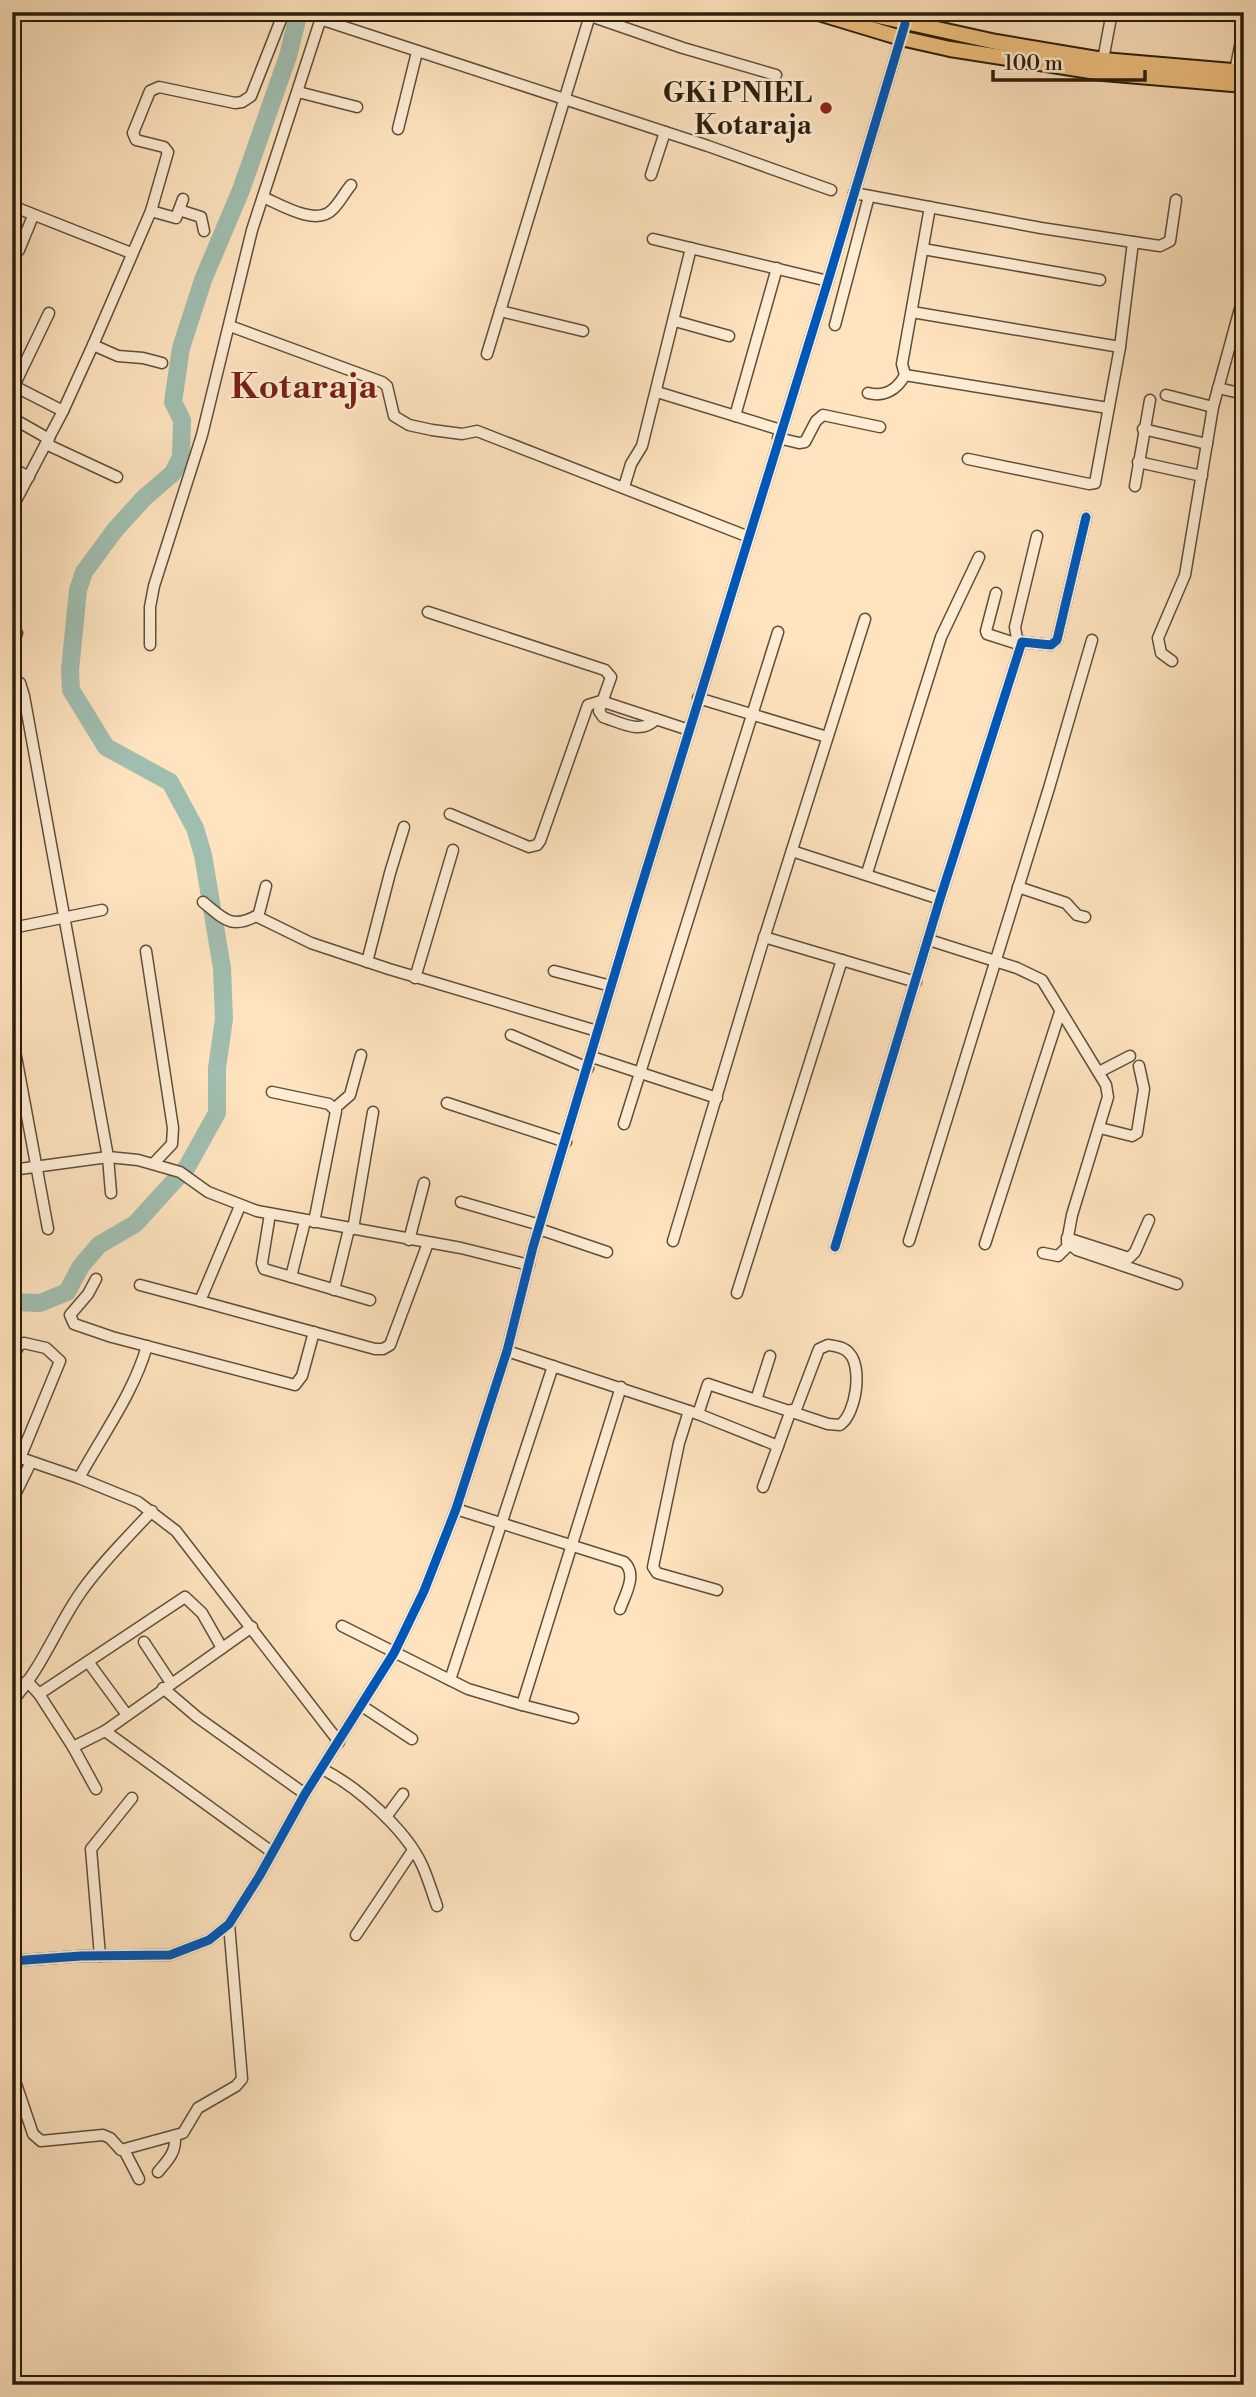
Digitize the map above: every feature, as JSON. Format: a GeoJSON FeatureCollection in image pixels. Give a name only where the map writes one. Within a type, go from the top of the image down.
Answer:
{"type":"FeatureCollection","features":[{"type":"Feature","properties":{"kind":"highway"},"geometry":{"type":"LineString","coordinates":[[815,12],[903,31],[1103,60],[1239,72]]}},
{"type":"Feature","properties":{"kind":"highway"},"geometry":{"type":"LineString","coordinates":[[860,12],[950,48],[1103,73],[1244,85]]}},
{"type":"Feature","properties":{"kind":"street"},"geometry":{"type":"LineString","coordinates":[[12,508],[63,411],[150,211],[168,152],[163,146],[136,140],[133,135],[150,91],[159,87],[235,103],[247,99],[251,96],[267,60],[284,12]]}},
{"type":"Feature","properties":{"kind":"street"},"geometry":{"type":"LineString","coordinates":[[579,12],[683,48],[775,75]]}},
{"type":"Feature","properties":{"kind":"street"},"geometry":{"type":"LineString","coordinates":[[1103,60],[1112,12]]}},
{"type":"Feature","properties":{"kind":"street"},"geometry":{"type":"LineString","coordinates":[[487,354],[590,14]]}},
{"type":"Feature","properties":{"kind":"street"},"geometry":{"type":"LineString","coordinates":[[150,645],[150,607],[154,586],[202,435],[238,285],[263,197],[322,16],[417,51],[665,132],[831,190]]}},
{"type":"Feature","properties":{"kind":"street"},"geometry":{"type":"LineString","coordinates":[[1239,72],[1244,26]]}},
{"type":"Feature","properties":{"kind":"street"},"geometry":{"type":"LineString","coordinates":[[12,1961],[170,1955],[209,1940],[229,1924],[305,1794],[394,1653],[424,1591],[456,1508],[507,1351],[529,1265],[592,1056],[597,1031],[903,31]]}},
{"type":"Feature","properties":{"kind":"street"},"geometry":{"type":"LineString","coordinates":[[398,129],[417,51]]}},
{"type":"Feature","properties":{"kind":"street"},"geometry":{"type":"LineString","coordinates":[[299,92],[357,107]]}},
{"type":"Feature","properties":{"kind":"street"},"geometry":{"type":"LineString","coordinates":[[651,175],[665,132]]}},
{"type":"Feature","properties":{"kind":"street"},"geometry":{"type":"LineString","coordinates":[[263,197],[305,213],[326,214],[334,208],[351,185]]}},
{"type":"Feature","properties":{"kind":"street"},"geometry":{"type":"LineString","coordinates":[[854,192],[1160,246],[1170,241],[1176,200]]}},
{"type":"Feature","properties":{"kind":"street"},"geometry":{"type":"LineString","coordinates":[[835,325],[869,196]]}},
{"type":"Feature","properties":{"kind":"street"},"geometry":{"type":"LineString","coordinates":[[150,211],[176,218],[183,199]]}},
{"type":"Feature","properties":{"kind":"street"},"geometry":{"type":"LineString","coordinates":[[12,206],[131,253]]}},
{"type":"Feature","properties":{"kind":"street"},"geometry":{"type":"LineString","coordinates":[[905,375],[902,364],[930,207]]}},
{"type":"Feature","properties":{"kind":"street"},"geometry":{"type":"LineString","coordinates":[[180,211],[201,217],[204,231]]}},
{"type":"Feature","properties":{"kind":"street"},"geometry":{"type":"LineString","coordinates":[[19,250],[33,216]]}},
{"type":"Feature","properties":{"kind":"street"},"geometry":{"type":"LineString","coordinates":[[653,239],[828,281]]}},
{"type":"Feature","properties":{"kind":"street"},"geometry":{"type":"LineString","coordinates":[[968,459],[1092,484],[1096,481],[1119,347],[1133,242]]}},
{"type":"Feature","properties":{"kind":"street"},"geometry":{"type":"LineString","coordinates":[[624,487],[631,464],[642,446],[691,248]]}},
{"type":"Feature","properties":{"kind":"street"},"geometry":{"type":"LineString","coordinates":[[923,249],[1100,281]]}},
{"type":"Feature","properties":{"kind":"street"},"geometry":{"type":"LineString","coordinates":[[735,416],[776,268]]}},
{"type":"Feature","properties":{"kind":"street"},"geometry":{"type":"LineString","coordinates":[[1172,661],[1161,653],[1158,638],[1185,575],[1213,407],[1244,294]]}},
{"type":"Feature","properties":{"kind":"street"},"geometry":{"type":"LineString","coordinates":[[500,311],[583,331]]}},
{"type":"Feature","properties":{"kind":"street"},"geometry":{"type":"LineString","coordinates":[[912,312],[1119,347]]}},
{"type":"Feature","properties":{"kind":"street"},"geometry":{"type":"LineString","coordinates":[[49,313],[13,385],[63,411]]}},
{"type":"Feature","properties":{"kind":"street"},"geometry":{"type":"LineString","coordinates":[[675,321],[729,336]]}},
{"type":"Feature","properties":{"kind":"street"},"geometry":{"type":"LineString","coordinates":[[230,326],[382,382],[387,386],[394,415],[409,425],[462,434],[477,431],[749,537]]}},
{"type":"Feature","properties":{"kind":"street"},"geometry":{"type":"LineString","coordinates":[[93,345],[118,356],[162,363]]}},
{"type":"Feature","properties":{"kind":"street"},"geometry":{"type":"LineString","coordinates":[[905,375],[1108,408]]}},
{"type":"Feature","properties":{"kind":"street"},"geometry":{"type":"LineString","coordinates":[[868,393],[878,396],[889,392],[905,375]]}},
{"type":"Feature","properties":{"kind":"street"},"geometry":{"type":"LineString","coordinates":[[1219,388],[1244,394]]}},
{"type":"Feature","properties":{"kind":"street"},"geometry":{"type":"LineString","coordinates":[[656,392],[735,416],[799,443],[805,442],[816,422],[824,415],[880,427]]}},
{"type":"Feature","properties":{"kind":"street"},"geometry":{"type":"LineString","coordinates":[[1166,395],[1213,407]]}},
{"type":"Feature","properties":{"kind":"street"},"geometry":{"type":"LineString","coordinates":[[1135,486],[1150,400]]}},
{"type":"Feature","properties":{"kind":"street"},"geometry":{"type":"LineString","coordinates":[[12,418],[47,441],[117,477]]}},
{"type":"Feature","properties":{"kind":"street"},"geometry":{"type":"LineString","coordinates":[[1143,429],[1207,444]]}},
{"type":"Feature","properties":{"kind":"street"},"geometry":{"type":"LineString","coordinates":[[1138,462],[1202,476]]}},
{"type":"Feature","properties":{"kind":"street"},"geometry":{"type":"LineString","coordinates":[[12,468],[29,477]]}},
{"type":"Feature","properties":{"kind":"street"},"geometry":{"type":"LineString","coordinates":[[996,593],[987,634],[1022,644],[1051,645],[1057,639],[1086,517]]}},
{"type":"Feature","properties":{"kind":"street"},"geometry":{"type":"LineString","coordinates":[[1022,644],[1017,639],[1015,627],[1037,536]]}},
{"type":"Feature","properties":{"kind":"street"},"geometry":{"type":"LineString","coordinates":[[867,873],[941,637],[979,557]]}},
{"type":"Feature","properties":{"kind":"street"},"geometry":{"type":"LineString","coordinates":[[428,612],[605,670],[611,677],[601,701],[599,711],[603,717],[641,728],[656,719]]}},
{"type":"Feature","properties":{"kind":"street"},"geometry":{"type":"LineString","coordinates":[[673,1241],[764,937],[866,619]]}},
{"type":"Feature","properties":{"kind":"street"},"geometry":{"type":"LineString","coordinates":[[624,1124],[778,632]]}},
{"type":"Feature","properties":{"kind":"street"},"geometry":{"type":"LineString","coordinates":[[12,647],[18,633]]}},
{"type":"Feature","properties":{"kind":"street"},"geometry":{"type":"LineString","coordinates":[[909,1241],[1092,640]]}},
{"type":"Feature","properties":{"kind":"street"},"geometry":{"type":"LineString","coordinates":[[835,1247],[940,898],[1022,644]]}},
{"type":"Feature","properties":{"kind":"street"},"geometry":{"type":"LineString","coordinates":[[12,679],[20,684],[24,696],[108,1157],[111,1193]]}},
{"type":"Feature","properties":{"kind":"street"},"geometry":{"type":"LineString","coordinates":[[698,698],[827,737]]}},
{"type":"Feature","properties":{"kind":"street"},"geometry":{"type":"LineString","coordinates":[[450,814],[529,847],[537,845],[588,705],[601,701],[688,730]]}},
{"type":"Feature","properties":{"kind":"street"},"geometry":{"type":"LineString","coordinates":[[367,962],[404,827]]}},
{"type":"Feature","properties":{"kind":"street"},"geometry":{"type":"LineString","coordinates":[[415,978],[453,850]]}},
{"type":"Feature","properties":{"kind":"street"},"geometry":{"type":"LineString","coordinates":[[792,851],[940,898]]}},
{"type":"Feature","properties":{"kind":"street"},"geometry":{"type":"LineString","coordinates":[[203,902],[230,922],[243,922],[258,915],[266,886]]}},
{"type":"Feature","properties":{"kind":"street"},"geometry":{"type":"LineString","coordinates":[[1018,887],[1066,903],[1077,915],[1085,916]]}},
{"type":"Feature","properties":{"kind":"street"},"geometry":{"type":"LineString","coordinates":[[12,928],[102,910]]}},
{"type":"Feature","properties":{"kind":"street"},"geometry":{"type":"LineString","coordinates":[[258,915],[294,936],[367,962],[597,1031]]}},
{"type":"Feature","properties":{"kind":"street"},"geometry":{"type":"LineString","coordinates":[[764,937],[916,982]]}},
{"type":"Feature","properties":{"kind":"street"},"geometry":{"type":"LineString","coordinates":[[929,940],[1017,968],[1042,980],[1106,1085],[1108,1097],[1068,1242],[1058,1256],[1042,1253]]}},
{"type":"Feature","properties":{"kind":"street"},"geometry":{"type":"LineString","coordinates":[[146,951],[173,1128],[172,1144],[158,1164]]}},
{"type":"Feature","properties":{"kind":"street"},"geometry":{"type":"LineString","coordinates":[[737,1293],[842,960]]}},
{"type":"Feature","properties":{"kind":"street"},"geometry":{"type":"LineString","coordinates":[[554,971],[611,986]]}},
{"type":"Feature","properties":{"kind":"street"},"geometry":{"type":"LineString","coordinates":[[985,1244],[1060,1012]]}},
{"type":"Feature","properties":{"kind":"street"},"geometry":{"type":"LineString","coordinates":[[12,1035],[48,1229]]}},
{"type":"Feature","properties":{"kind":"street"},"geometry":{"type":"LineString","coordinates":[[511,1035],[588,1068]]}},
{"type":"Feature","properties":{"kind":"street"},"geometry":{"type":"LineString","coordinates":[[291,1277],[310,1221],[334,1129],[335,1108],[350,1095],[361,1055]]}},
{"type":"Feature","properties":{"kind":"street"},"geometry":{"type":"LineString","coordinates":[[592,1056],[717,1098]]}},
{"type":"Feature","properties":{"kind":"street"},"geometry":{"type":"LineString","coordinates":[[1099,1072],[1130,1056]]}},
{"type":"Feature","properties":{"kind":"street"},"geometry":{"type":"LineString","coordinates":[[1100,1128],[1132,1136],[1137,1133],[1144,1089],[1139,1066]]}},
{"type":"Feature","properties":{"kind":"street"},"geometry":{"type":"LineString","coordinates":[[272,1092],[329,1104],[335,1108]]}},
{"type":"Feature","properties":{"kind":"street"},"geometry":{"type":"LineString","coordinates":[[447,1103],[566,1142]]}},
{"type":"Feature","properties":{"kind":"street"},"geometry":{"type":"LineString","coordinates":[[334,1290],[351,1229],[373,1112]]}},
{"type":"Feature","properties":{"kind":"street"},"geometry":{"type":"LineString","coordinates":[[12,1170],[108,1157],[158,1164],[186,1175],[208,1192],[240,1206],[270,1214],[461,1248],[529,1265]]}},
{"type":"Feature","properties":{"kind":"street"},"geometry":{"type":"LineString","coordinates":[[409,1240],[424,1183]]}},
{"type":"Feature","properties":{"kind":"street"},"geometry":{"type":"LineString","coordinates":[[461,1202],[607,1252]]}},
{"type":"Feature","properties":{"kind":"street"},"geometry":{"type":"LineString","coordinates":[[200,1301],[240,1206]]}},
{"type":"Feature","properties":{"kind":"street"},"geometry":{"type":"LineString","coordinates":[[270,1214],[262,1265],[270,1272],[370,1300]]}},
{"type":"Feature","properties":{"kind":"street"},"geometry":{"type":"LineString","coordinates":[[1068,1242],[1129,1258],[1136,1252],[1149,1220]]}},
{"type":"Feature","properties":{"kind":"street"},"geometry":{"type":"LineString","coordinates":[[1068,1242],[1177,1284]]}},
{"type":"Feature","properties":{"kind":"street"},"geometry":{"type":"LineString","coordinates":[[140,1285],[375,1349],[388,1347],[428,1243]]}},
{"type":"Feature","properties":{"kind":"street"},"geometry":{"type":"LineString","coordinates":[[96,1279],[71,1315],[74,1324],[295,1385],[302,1376],[314,1332]]}},
{"type":"Feature","properties":{"kind":"street"},"geometry":{"type":"LineString","coordinates":[[12,1359],[19,1345],[24,1343],[46,1348],[60,1361],[16,1456],[138,1502],[176,1531],[339,1742]]}},
{"type":"Feature","properties":{"kind":"street"},"geometry":{"type":"LineString","coordinates":[[717,1590],[657,1573],[653,1567],[679,1443],[708,1384],[793,1411],[828,1424],[844,1424],[857,1384],[849,1352],[828,1345],[819,1349],[793,1411],[778,1446],[763,1487]]}},
{"type":"Feature","properties":{"kind":"street"},"geometry":{"type":"LineString","coordinates":[[79,1478],[127,1396],[146,1346]]}},
{"type":"Feature","properties":{"kind":"street"},"geometry":{"type":"LineString","coordinates":[[507,1351],[694,1412],[778,1446]]}},
{"type":"Feature","properties":{"kind":"street"},"geometry":{"type":"LineString","coordinates":[[756,1400],[770,1356]]}},
{"type":"Feature","properties":{"kind":"street"},"geometry":{"type":"LineString","coordinates":[[450,1680],[553,1366]]}},
{"type":"Feature","properties":{"kind":"street"},"geometry":{"type":"LineString","coordinates":[[522,1704],[621,1387]]}},
{"type":"Feature","properties":{"kind":"street"},"geometry":{"type":"LineString","coordinates":[[12,1501],[31,1462]]}},
{"type":"Feature","properties":{"kind":"street"},"geometry":{"type":"LineString","coordinates":[[456,1508],[616,1558],[629,1566],[631,1575],[620,1609]]}},
{"type":"Feature","properties":{"kind":"street"},"geometry":{"type":"LineString","coordinates":[[12,1701],[81,1592],[152,1511]]}},
{"type":"Feature","properties":{"kind":"street"},"geometry":{"type":"LineString","coordinates":[[39,1694],[186,1597],[202,1613],[222,1648]]}},
{"type":"Feature","properties":{"kind":"street"},"geometry":{"type":"LineString","coordinates":[[342,1626],[468,1689],[573,1718]]}},
{"type":"Feature","properties":{"kind":"street"},"geometry":{"type":"LineString","coordinates":[[73,1747],[105,1731],[252,1628]]}},
{"type":"Feature","properties":{"kind":"street"},"geometry":{"type":"LineString","coordinates":[[144,1642],[167,1686],[197,1717],[305,1794]]}},
{"type":"Feature","properties":{"kind":"street"},"geometry":{"type":"LineString","coordinates":[[89,1663],[127,1715]]}},
{"type":"Feature","properties":{"kind":"street"},"geometry":{"type":"LineString","coordinates":[[27,1681],[39,1694],[73,1747],[96,1789]]}},
{"type":"Feature","properties":{"kind":"street"},"geometry":{"type":"LineString","coordinates":[[362,1706],[412,1740]]}},
{"type":"Feature","properties":{"kind":"street"},"geometry":{"type":"LineString","coordinates":[[105,1731],[272,1852]]}},
{"type":"Feature","properties":{"kind":"street"},"geometry":{"type":"LineString","coordinates":[[322,1769],[351,1788],[386,1817],[424,1867],[437,1906]]}},
{"type":"Feature","properties":{"kind":"street"},"geometry":{"type":"LineString","coordinates":[[386,1817],[403,1794]]}},
{"type":"Feature","properties":{"kind":"street"},"geometry":{"type":"LineString","coordinates":[[100,1956],[91,1849],[132,1798]]}},
{"type":"Feature","properties":{"kind":"street"},"geometry":{"type":"LineString","coordinates":[[356,1936],[413,1850]]}},
{"type":"Feature","properties":{"kind":"street"},"geometry":{"type":"LineString","coordinates":[[12,2072],[33,2134],[37,2138],[46,2141],[103,2134],[119,2149],[124,2150],[183,2133],[198,2108],[236,2086],[242,2079],[229,1924]]}},
{"type":"Feature","properties":{"kind":"street"},"geometry":{"type":"LineString","coordinates":[[158,2172],[171,2157],[175,2148],[175,2137]]}},
{"type":"Feature","properties":{"kind":"street"},"geometry":{"type":"LineString","coordinates":[[124,2150],[139,2179]]}},
{"type":"Feature","properties":{"kind":"waterway"},"geometry":{"type":"LineString","coordinates":[[12,1302],[40,1303],[67,1292],[81,1266],[99,1245],[135,1224],[187,1167],[217,1113],[217,1068],[224,1019],[222,968],[203,855],[195,828],[170,782],[106,747],[71,690],[70,670],[78,590],[84,572],[115,530],[144,498],[173,473],[181,457],[182,420],[173,402],[181,348],[203,280],[241,190],[288,56],[299,12]]}},
{"type":"Feature","properties":{"kind":"cycle path"},"geometry":{"type":"LineString","coordinates":[[12,1961],[81,1956],[170,1955],[209,1940],[229,1924],[305,1794],[394,1653],[424,1591],[456,1509],[507,1351],[533,1247],[633,913],[905,24]]}},
{"type":"Feature","properties":{"kind":"cycle path"},"geometry":{"type":"LineString","coordinates":[[835,1247],[940,899],[1022,642],[1051,645],[1057,640],[1086,517]]}},
{"type":"Feature","properties":{"kind":"place","name":"GKi PNIEL Kotaraja"},"geometry":{"type":"Point","coordinates":[826,108]}},
{"type":"Feature","properties":{"kind":"district","name":"Kotaraja"},"geometry":{"type":"Point","coordinates":[304,386]}}]}
